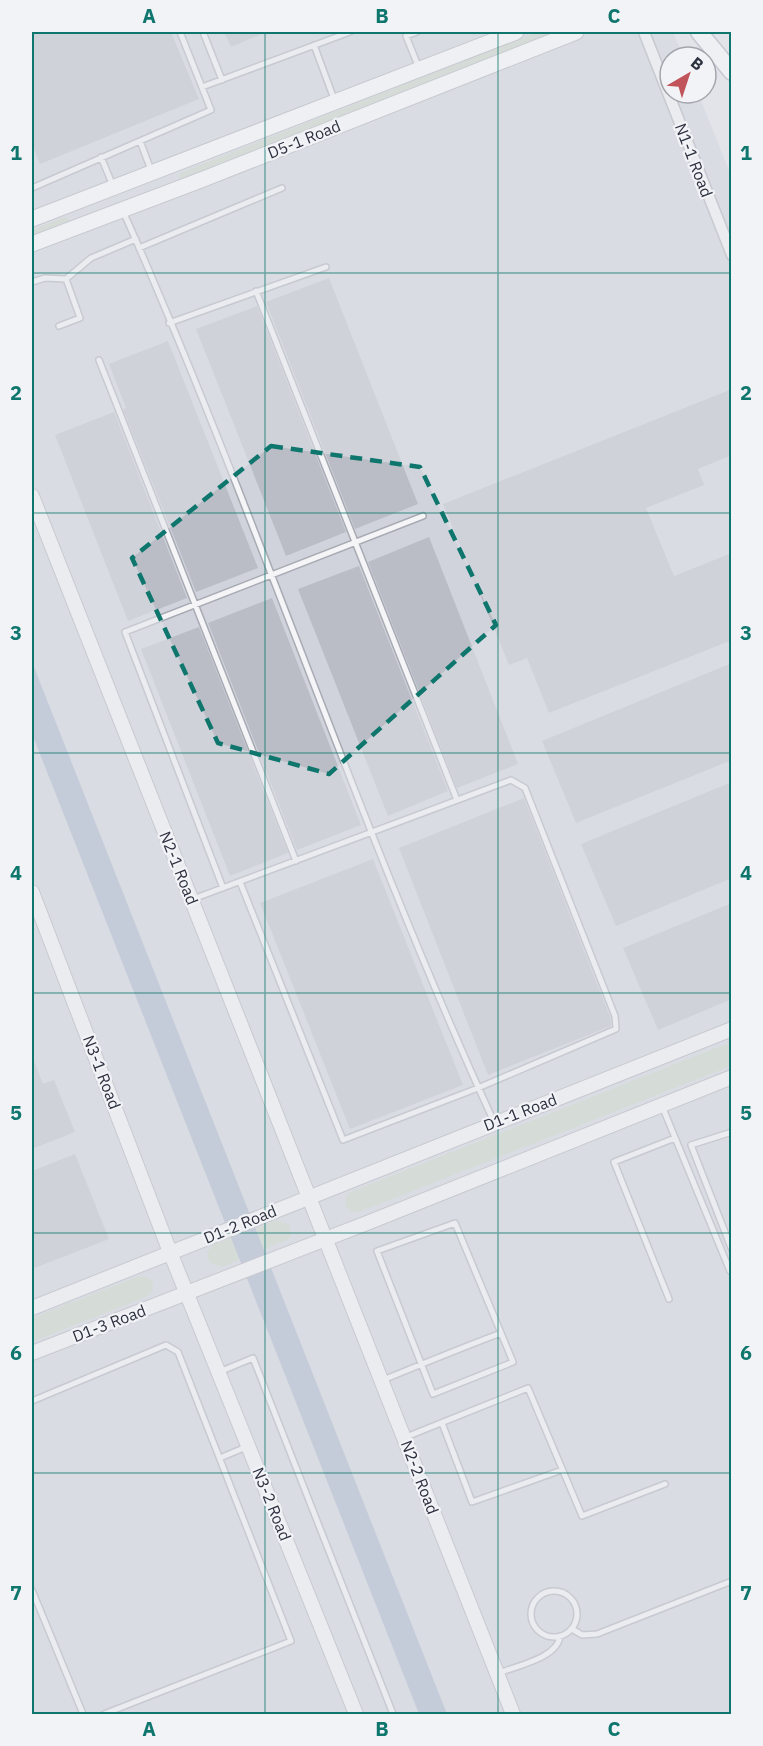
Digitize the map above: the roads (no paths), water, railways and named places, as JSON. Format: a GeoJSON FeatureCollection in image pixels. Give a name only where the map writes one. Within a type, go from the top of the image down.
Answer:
{"type":"FeatureCollection","features":[{"type":"Feature","properties":{"kind":"main road","name":"D5-1 Road"},"geometry":{"type":"LineString","coordinates":[[32,219],[516,32]]}},
{"type":"Feature","properties":{"kind":"main road","name":"D5-1 Road"},"geometry":{"type":"LineString","coordinates":[[32,244],[576,32]]}},
{"type":"Feature","properties":{"kind":"main road"},"geometry":{"type":"LineString","coordinates":[[699,32],[732,72]]}},
{"type":"Feature","properties":{"kind":"main road"},"geometry":{"type":"LineString","coordinates":[[132,179],[140,203]]}},
{"type":"Feature","properties":{"kind":"street","name":"N1-1 Road"},"geometry":{"type":"LineString","coordinates":[[644,32],[732,255]]}},
{"type":"Feature","properties":{"kind":"street","name":"N2-1 Road"},"geometry":{"type":"LineString","coordinates":[[32,496],[326,1239]]}},
{"type":"Feature","properties":{"kind":"street","name":"N3-1 Road"},"geometry":{"type":"LineString","coordinates":[[32,892],[186,1293]]}},
{"type":"Feature","properties":{"kind":"street","name":"D1-1 Road"},"geometry":{"type":"LineString","coordinates":[[310,1195],[732,1029]]}},
{"type":"Feature","properties":{"kind":"street"},"geometry":{"type":"LineString","coordinates":[[186,1293],[732,1077]]}},
{"type":"Feature","properties":{"kind":"street","name":"D1-2 Road"},"geometry":{"type":"LineString","coordinates":[[170,1252],[310,1195]]}},
{"type":"Feature","properties":{"kind":"street","name":"N2-2 Road"},"geometry":{"type":"LineString","coordinates":[[326,1239],[513,1714]]}},
{"type":"Feature","properties":{"kind":"street"},"geometry":{"type":"LineString","coordinates":[[32,1308],[170,1252]]}},
{"type":"Feature","properties":{"kind":"street","name":"D1-3 Road"},"geometry":{"type":"LineString","coordinates":[[32,1353],[186,1293]]}},
{"type":"Feature","properties":{"kind":"street","name":"N3-2 Road"},"geometry":{"type":"LineString","coordinates":[[186,1293],[356,1714]]}},
{"type":"Feature","properties":{"kind":"lane"},"geometry":{"type":"LineString","coordinates":[[32,188],[211,110],[180,32]]}},
{"type":"Feature","properties":{"kind":"lane"},"geometry":{"type":"LineString","coordinates":[[203,32],[222,80]]}},
{"type":"Feature","properties":{"kind":"lane"},"geometry":{"type":"LineString","coordinates":[[202,87],[350,32]]}},
{"type":"Feature","properties":{"kind":"lane"},"geometry":{"type":"LineString","coordinates":[[417,32],[406,36],[420,69]]}},
{"type":"Feature","properties":{"kind":"lane"},"geometry":{"type":"LineString","coordinates":[[314,45],[335,102]]}},
{"type":"Feature","properties":{"kind":"lane"},"geometry":{"type":"LineString","coordinates":[[140,141],[152,172]]}},
{"type":"Feature","properties":{"kind":"lane"},"geometry":{"type":"LineString","coordinates":[[101,157],[113,186]]}},
{"type":"Feature","properties":{"kind":"lane"},"geometry":{"type":"LineString","coordinates":[[139,248],[282,188]]}},
{"type":"Feature","properties":{"kind":"lane"},"geometry":{"type":"LineString","coordinates":[[122,209],[273,576],[372,832],[494,1122]]}},
{"type":"Feature","properties":{"kind":"lane"},"geometry":{"type":"LineString","coordinates":[[32,282],[45,278],[66,279],[91,258],[136,239]]}},
{"type":"Feature","properties":{"kind":"lane"},"geometry":{"type":"LineString","coordinates":[[169,323],[326,267]]}},
{"type":"Feature","properties":{"kind":"lane"},"geometry":{"type":"LineString","coordinates":[[59,326],[80,318],[66,279]]}},
{"type":"Feature","properties":{"kind":"lane"},"geometry":{"type":"LineString","coordinates":[[256,291],[457,800]]}},
{"type":"Feature","properties":{"kind":"lane"},"geometry":{"type":"LineString","coordinates":[[99,360],[296,861]]}},
{"type":"Feature","properties":{"kind":"lane"},"geometry":{"type":"LineString","coordinates":[[223,888],[125,632],[423,516]]}},
{"type":"Feature","properties":{"kind":"lane"},"geometry":{"type":"LineString","coordinates":[[191,900],[511,780],[525,788],[617,1024],[612,1033],[343,1140],[240,882]]}},
{"type":"Feature","properties":{"kind":"lane"},"geometry":{"type":"LineString","coordinates":[[662,1105],[730,1271]]}},
{"type":"Feature","properties":{"kind":"lane"},"geometry":{"type":"LineString","coordinates":[[732,1132],[691,1145],[732,1250]]}},
{"type":"Feature","properties":{"kind":"lane"},"geometry":{"type":"LineString","coordinates":[[669,1299],[615,1162],[675,1138]]}},
{"type":"Feature","properties":{"kind":"lane"},"geometry":{"type":"LineString","coordinates":[[455,1222],[501,1333],[513,1362],[433,1394],[377,1251],[455,1222]]}},
{"type":"Feature","properties":{"kind":"lane"},"geometry":{"type":"LineString","coordinates":[[382,1380],[501,1333]]}},
{"type":"Feature","properties":{"kind":"lane"},"geometry":{"type":"LineString","coordinates":[[32,1401],[166,1346],[173,1347],[178,1352],[291,1641],[104,1714]]}},
{"type":"Feature","properties":{"kind":"lane"},"geometry":{"type":"LineString","coordinates":[[219,1372],[253,1358],[393,1714]]}},
{"type":"Feature","properties":{"kind":"lane"},"geometry":{"type":"LineString","coordinates":[[405,1438],[528,1388],[582,1516],[665,1484]]}},
{"type":"Feature","properties":{"kind":"lane"},"geometry":{"type":"LineString","coordinates":[[442,1423],[472,1502],[562,1470]]}},
{"type":"Feature","properties":{"kind":"lane"},"geometry":{"type":"LineString","coordinates":[[220,1458],[249,1446]]}},
{"type":"Feature","properties":{"kind":"lane"},"geometry":{"type":"LineString","coordinates":[[572,1629],[582,1635],[597,1634],[732,1581]]}},
{"type":"Feature","properties":{"kind":"lane"},"geometry":{"type":"LineString","coordinates":[[32,1590],[83,1714]]}},
{"type":"Feature","properties":{"kind":"lane"},"geometry":{"type":"LineString","coordinates":[[555,1590],[568,1596],[576,1608],[577,1616],[572,1629],[560,1636],[540,1632],[531,1621],[531,1606],[540,1594],[555,1590]]}},
{"type":"Feature","properties":{"kind":"lane"},"geometry":{"type":"LineString","coordinates":[[497,1674],[550,1653],[559,1643],[560,1636]]}},
{"type":"Feature","properties":{"kind":"water"},"geometry":{"type":"Polygon","coordinates":[[[32,662],[447,1714],[419,1714],[32,734],[32,662]]]}}]}
